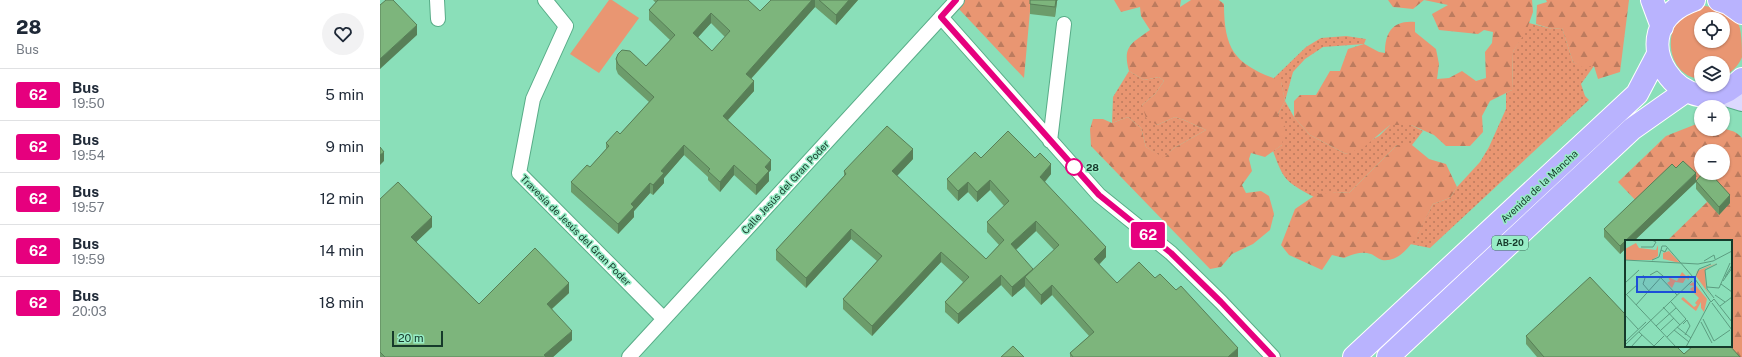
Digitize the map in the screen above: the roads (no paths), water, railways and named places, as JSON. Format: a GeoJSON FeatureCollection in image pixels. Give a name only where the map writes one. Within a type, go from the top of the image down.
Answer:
{"type":"FeatureCollection","features":[{"type":"Feature","properties":{"kind":"main road"},"geometry":{"type":"LineString","coordinates":[[1652,0],[1662,27]]}},
{"type":"Feature","properties":{"kind":"main road"},"geometry":{"type":"LineString","coordinates":[[1694,0],[1683,4],[1670,14],[1662,27],[1658,40],[1658,54],[1663,69],[1673,82],[1686,91],[1706,95],[1719,94],[1731,89],[1742,80]]}},
{"type":"Feature","properties":{"kind":"main road"},"geometry":{"type":"LineString","coordinates":[[1719,0],[1728,3],[1742,13]]}},
{"type":"Feature","properties":{"kind":"main road","name":"Avenida de la Mancha"},"geometry":{"type":"LineString","coordinates":[[1354,357],[1634,98],[1658,54]]}},
{"type":"Feature","properties":{"kind":"main road","name":"AB-20"},"geometry":{"type":"LineString","coordinates":[[1388,357],[1632,128],[1686,91]]}},
{"type":"Feature","properties":{"kind":"main road"},"geometry":{"type":"LineString","coordinates":[[1719,94],[1742,101]]}},
{"type":"Feature","properties":{"kind":"street"},"geometry":{"type":"LineString","coordinates":[[437,0],[438,19]]}},
{"type":"Feature","properties":{"kind":"street","name":"Travesía de Jesús del Gran Poder"},"geometry":{"type":"LineString","coordinates":[[545,0],[566,26],[533,99],[519,173],[664,319]]}},
{"type":"Feature","properties":{"kind":"street","name":"Calle Jesús del Gran Poder"},"geometry":{"type":"LineString","coordinates":[[629,357],[956,0]]}},
{"type":"Feature","properties":{"kind":"street"},"geometry":{"type":"LineString","coordinates":[[941,17],[1099,195],[1171,253],[1221,302],[1273,357]]}},
{"type":"Feature","properties":{"kind":"street"},"geometry":{"type":"LineString","coordinates":[[1050,141],[1064,24]]}},
{"type":"Feature","properties":{"kind":"place","name":"28"},"geometry":{"type":"Point","coordinates":[1074,167]}}]}
